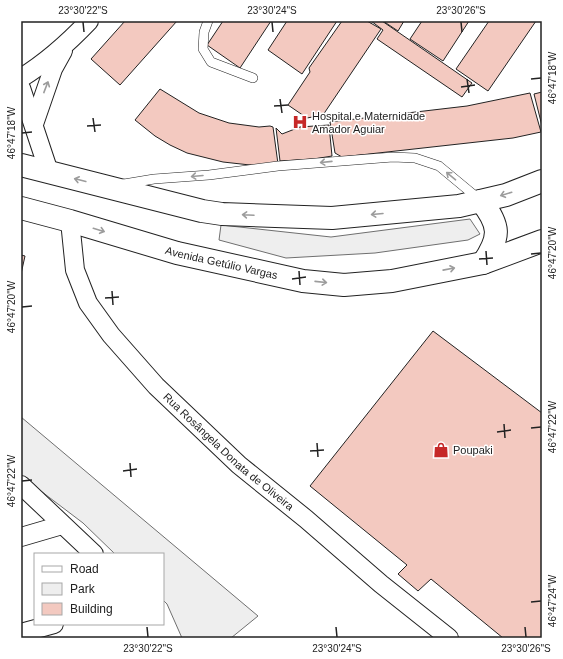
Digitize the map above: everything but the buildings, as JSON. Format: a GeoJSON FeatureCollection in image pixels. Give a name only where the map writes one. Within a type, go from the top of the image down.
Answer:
{"type":"FeatureCollection","features":[{"type":"Feature","properties":{"kind":"main road"},"geometry":{"type":"LineString","coordinates":[[21,165],[202,211],[222,214],[332,218],[459,206],[506,195],[542,181]]}},
{"type":"Feature","properties":{"kind":"main road"},"geometry":{"type":"LineString","coordinates":[[481,201],[490,212],[495,225],[496,238],[493,249],[483,262]]}},
{"type":"Feature","properties":{"kind":"main road","name":"Avenida Getúlio Vargas"},"geometry":{"type":"LineString","coordinates":[[21,208],[177,253],[303,281],[344,285],[392,280],[483,262],[542,241]]}},
{"type":"Feature","properties":{"kind":"street"},"geometry":{"type":"LineString","coordinates":[[21,78],[38,68],[67,44],[89,21]]}},
{"type":"Feature","properties":{"kind":"street"},"geometry":{"type":"LineString","coordinates":[[34,124],[53,69],[67,44]]}},
{"type":"Feature","properties":{"kind":"street"},"geometry":{"type":"LineString","coordinates":[[21,88],[49,172]]}},
{"type":"Feature","properties":{"kind":"street","name":"Rua Rosângela Donata de Oliveira"},"geometry":{"type":"LineString","coordinates":[[70,221],[75,270],[88,303],[111,336],[156,386],[239,465],[306,519],[381,584],[449,638]]}},
{"type":"Feature","properties":{"kind":"street"},"geometry":{"type":"LineString","coordinates":[[21,485],[93,553]]}},
{"type":"Feature","properties":{"kind":"street"},"geometry":{"type":"LineString","coordinates":[[21,537],[62,525]]}},
{"type":"Feature","properties":{"kind":"street"},"geometry":{"type":"LineString","coordinates":[[21,633],[53,629]]}},
{"type":"Feature","properties":{"kind":"lane"},"geometry":{"type":"LineString","coordinates":[[208,21],[204,32],[203,49],[211,62],[253,78]]}},
{"type":"Feature","properties":{"kind":"lane"},"geometry":{"type":"LineString","coordinates":[[107,187],[154,180],[341,160],[393,156],[415,158],[439,166],[481,201]]}},
{"type":"Feature","properties":{"kind":"green space"},"geometry":{"type":"Polygon","coordinates":[[[470,219],[480,234],[468,240],[375,253],[286,258],[219,240],[221,225],[331,237],[470,219]]]}},
{"type":"Feature","properties":{"kind":"green space"},"geometry":{"type":"Polygon","coordinates":[[[21,417],[258,616],[231,638],[182,638],[167,604],[164,601],[164,553],[114,553],[83,523],[21,476],[21,417]]]}},
{"type":"Feature","properties":{"kind":"place","name":"Hospital e Maternidade Amador Aguiar"},"geometry":{"type":"Point","coordinates":[300,122]}},
{"type":"Feature","properties":{"kind":"place","name":"Poupaki"},"geometry":{"type":"Point","coordinates":[441,450]}}]}
